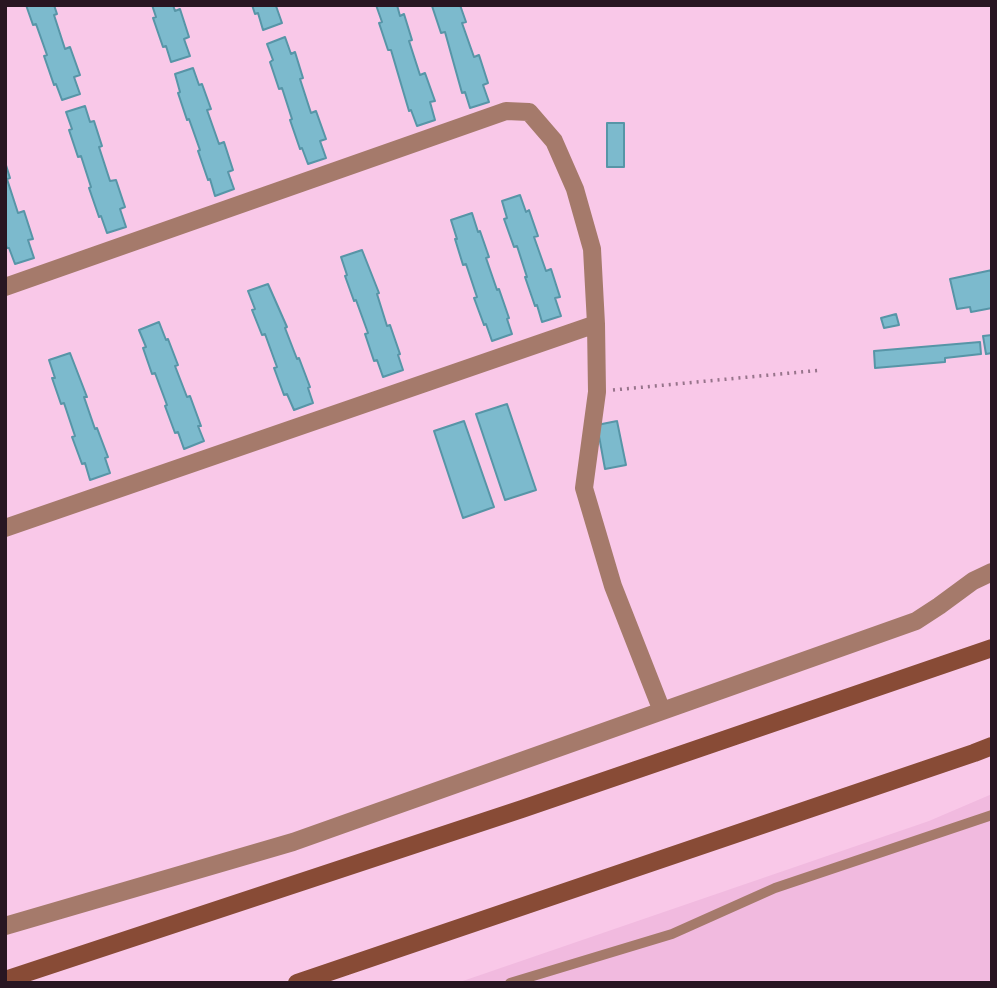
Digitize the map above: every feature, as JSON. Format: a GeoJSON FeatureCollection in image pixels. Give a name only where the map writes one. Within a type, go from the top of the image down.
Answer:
{"type":"FeatureCollection","features":[{"type":"Feature","properties":{"kind":"main road"},"geometry":{"type":"LineString","coordinates":[[5,980],[535,804],[992,648]]}},
{"type":"Feature","properties":{"kind":"main road"},"geometry":{"type":"LineString","coordinates":[[297,983],[992,746]]}},
{"type":"Feature","properties":{"kind":"street"},"geometry":{"type":"LineString","coordinates":[[5,287],[506,111],[529,112],[554,141],[575,189],[592,249],[597,392],[584,488],[612,586],[662,711]]}},
{"type":"Feature","properties":{"kind":"street"},"geometry":{"type":"LineString","coordinates":[[5,528],[596,324]]}},
{"type":"Feature","properties":{"kind":"street"},"geometry":{"type":"LineString","coordinates":[[5,926],[293,842],[916,621],[973,581],[992,572]]}},
{"type":"Feature","properties":{"kind":"lane"},"geometry":{"type":"LineString","coordinates":[[510,983],[672,934],[775,888],[992,815]]}},
{"type":"Feature","properties":{"kind":"path"},"geometry":{"type":"LineString","coordinates":[[597,392],[822,370]]}},
{"type":"Feature","properties":{"kind":"shaded area"},"geometry":{"type":"Polygon","coordinates":[[[992,794],[992,983],[457,983],[929,821],[992,794]]]}},
{"type":"Feature","properties":{"kind":"building"},"geometry":{"type":"Polygon","coordinates":[[[26,5],[54,5],[57,14],[54,15],[65,49],[70,47],[80,75],[74,77],[80,94],[62,100],[44,56],[47,55],[36,24],[33,25],[26,5]]]}},
{"type":"Feature","properties":{"kind":"building"},"geometry":{"type":"Polygon","coordinates":[[[152,5],[173,5],[175,11],[180,9],[189,37],[184,39],[190,56],[171,62],[153,18],[156,17],[152,5]]]}},
{"type":"Feature","properties":{"kind":"building"},"geometry":{"type":"Polygon","coordinates":[[[252,5],[278,5],[276,6],[282,23],[263,30],[258,13],[255,14],[252,5]]]}},
{"type":"Feature","properties":{"kind":"building"},"geometry":{"type":"Polygon","coordinates":[[[376,5],[397,5],[400,16],[404,14],[420,75],[425,73],[435,101],[430,102],[435,120],[417,126],[411,110],[409,111],[391,50],[388,50],[379,23],[382,22],[376,5]]]}},
{"type":"Feature","properties":{"kind":"building"},"geometry":{"type":"Polygon","coordinates":[[[460,5],[466,22],[462,23],[474,57],[479,55],[488,83],[483,85],[489,102],[470,108],[465,92],[462,93],[445,32],[441,33],[432,6],[460,5]]]}},
{"type":"Feature","properties":{"kind":"building"},"geometry":{"type":"Polygon","coordinates":[[[285,37],[291,54],[295,52],[311,113],[316,111],[326,139],[320,141],[326,158],[308,164],[302,148],[300,149],[282,88],[279,89],[270,62],[273,60],[267,44],[285,37]]]}},
{"type":"Feature","properties":{"kind":"building"},"geometry":{"type":"Polygon","coordinates":[[[193,68],[211,109],[207,110],[219,144],[224,142],[233,170],[228,172],[234,189],[215,196],[178,93],[180,92],[175,74],[193,68]]]}},
{"type":"Feature","properties":{"kind":"building"},"geometry":{"type":"Polygon","coordinates":[[[85,106],[90,122],[94,121],[110,181],[116,180],[125,207],[120,209],[126,227],[107,233],[89,188],[91,187],[81,156],[78,157],[69,130],[72,129],[66,112],[85,106]]]}},
{"type":"Feature","properties":{"kind":"building"},"geometry":{"type":"Polygon","coordinates":[[[607,123],[624,123],[624,167],[607,167],[607,123]]]}},
{"type":"Feature","properties":{"kind":"building"},"geometry":{"type":"Polygon","coordinates":[[[5,162],[10,178],[7,179],[18,213],[24,211],[33,239],[28,240],[34,258],[15,264],[5,243],[5,162]]]}},
{"type":"Feature","properties":{"kind":"building"},"geometry":{"type":"Polygon","coordinates":[[[520,195],[526,212],[529,210],[538,236],[534,237],[546,271],[551,269],[560,297],[555,298],[561,316],[542,322],[517,246],[514,247],[504,219],[507,218],[502,201],[520,195]]]}},
{"type":"Feature","properties":{"kind":"building"},"geometry":{"type":"Polygon","coordinates":[[[472,213],[489,257],[486,258],[509,318],[507,319],[512,334],[492,341],[474,298],[477,297],[466,264],[463,265],[451,220],[472,213]]]}},
{"type":"Feature","properties":{"kind":"building"},"geometry":{"type":"Polygon","coordinates":[[[362,250],[379,293],[377,294],[387,326],[390,325],[400,354],[398,355],[403,370],[383,377],[377,360],[374,361],[365,334],[368,333],[345,276],[347,275],[341,257],[362,250]]]}},
{"type":"Feature","properties":{"kind":"building"},"geometry":{"type":"Polygon","coordinates":[[[992,270],[992,308],[971,312],[970,307],[957,309],[950,279],[992,270]]]}},
{"type":"Feature","properties":{"kind":"building"},"geometry":{"type":"Polygon","coordinates":[[[268,284],[310,387],[308,388],[313,403],[294,410],[287,394],[284,395],[274,368],[277,367],[265,334],[262,335],[252,310],[255,309],[248,291],[268,284]]]}},
{"type":"Feature","properties":{"kind":"building"},"geometry":{"type":"Polygon","coordinates":[[[896,314],[899,325],[884,328],[881,318],[896,314]]]}},
{"type":"Feature","properties":{"kind":"building"},"geometry":{"type":"Polygon","coordinates":[[[159,322],[178,365],[175,366],[187,397],[190,396],[204,441],[184,449],[178,432],[175,433],[155,373],[152,374],[139,330],[159,322]]]}},
{"type":"Feature","properties":{"kind":"building"},"geometry":{"type":"Polygon","coordinates":[[[992,335],[992,353],[986,354],[983,336],[992,335]]]}},
{"type":"Feature","properties":{"kind":"building"},"geometry":{"type":"Polygon","coordinates":[[[980,342],[981,354],[945,358],[945,362],[875,368],[874,351],[980,342]]]}},
{"type":"Feature","properties":{"kind":"building"},"geometry":{"type":"Polygon","coordinates":[[[70,353],[87,397],[84,397],[95,429],[97,428],[108,457],[105,458],[110,473],[90,480],[72,437],[75,436],[52,378],[55,378],[49,360],[70,353]]]}},
{"type":"Feature","properties":{"kind":"building"},"geometry":{"type":"Polygon","coordinates":[[[507,404],[536,490],[505,500],[476,414],[507,404]]]}},
{"type":"Feature","properties":{"kind":"building"},"geometry":{"type":"Polygon","coordinates":[[[464,421],[494,507],[463,518],[434,431],[464,421]]]}},
{"type":"Feature","properties":{"kind":"building"},"geometry":{"type":"Polygon","coordinates":[[[617,421],[626,465],[605,469],[597,425],[617,421]]]}}]}
